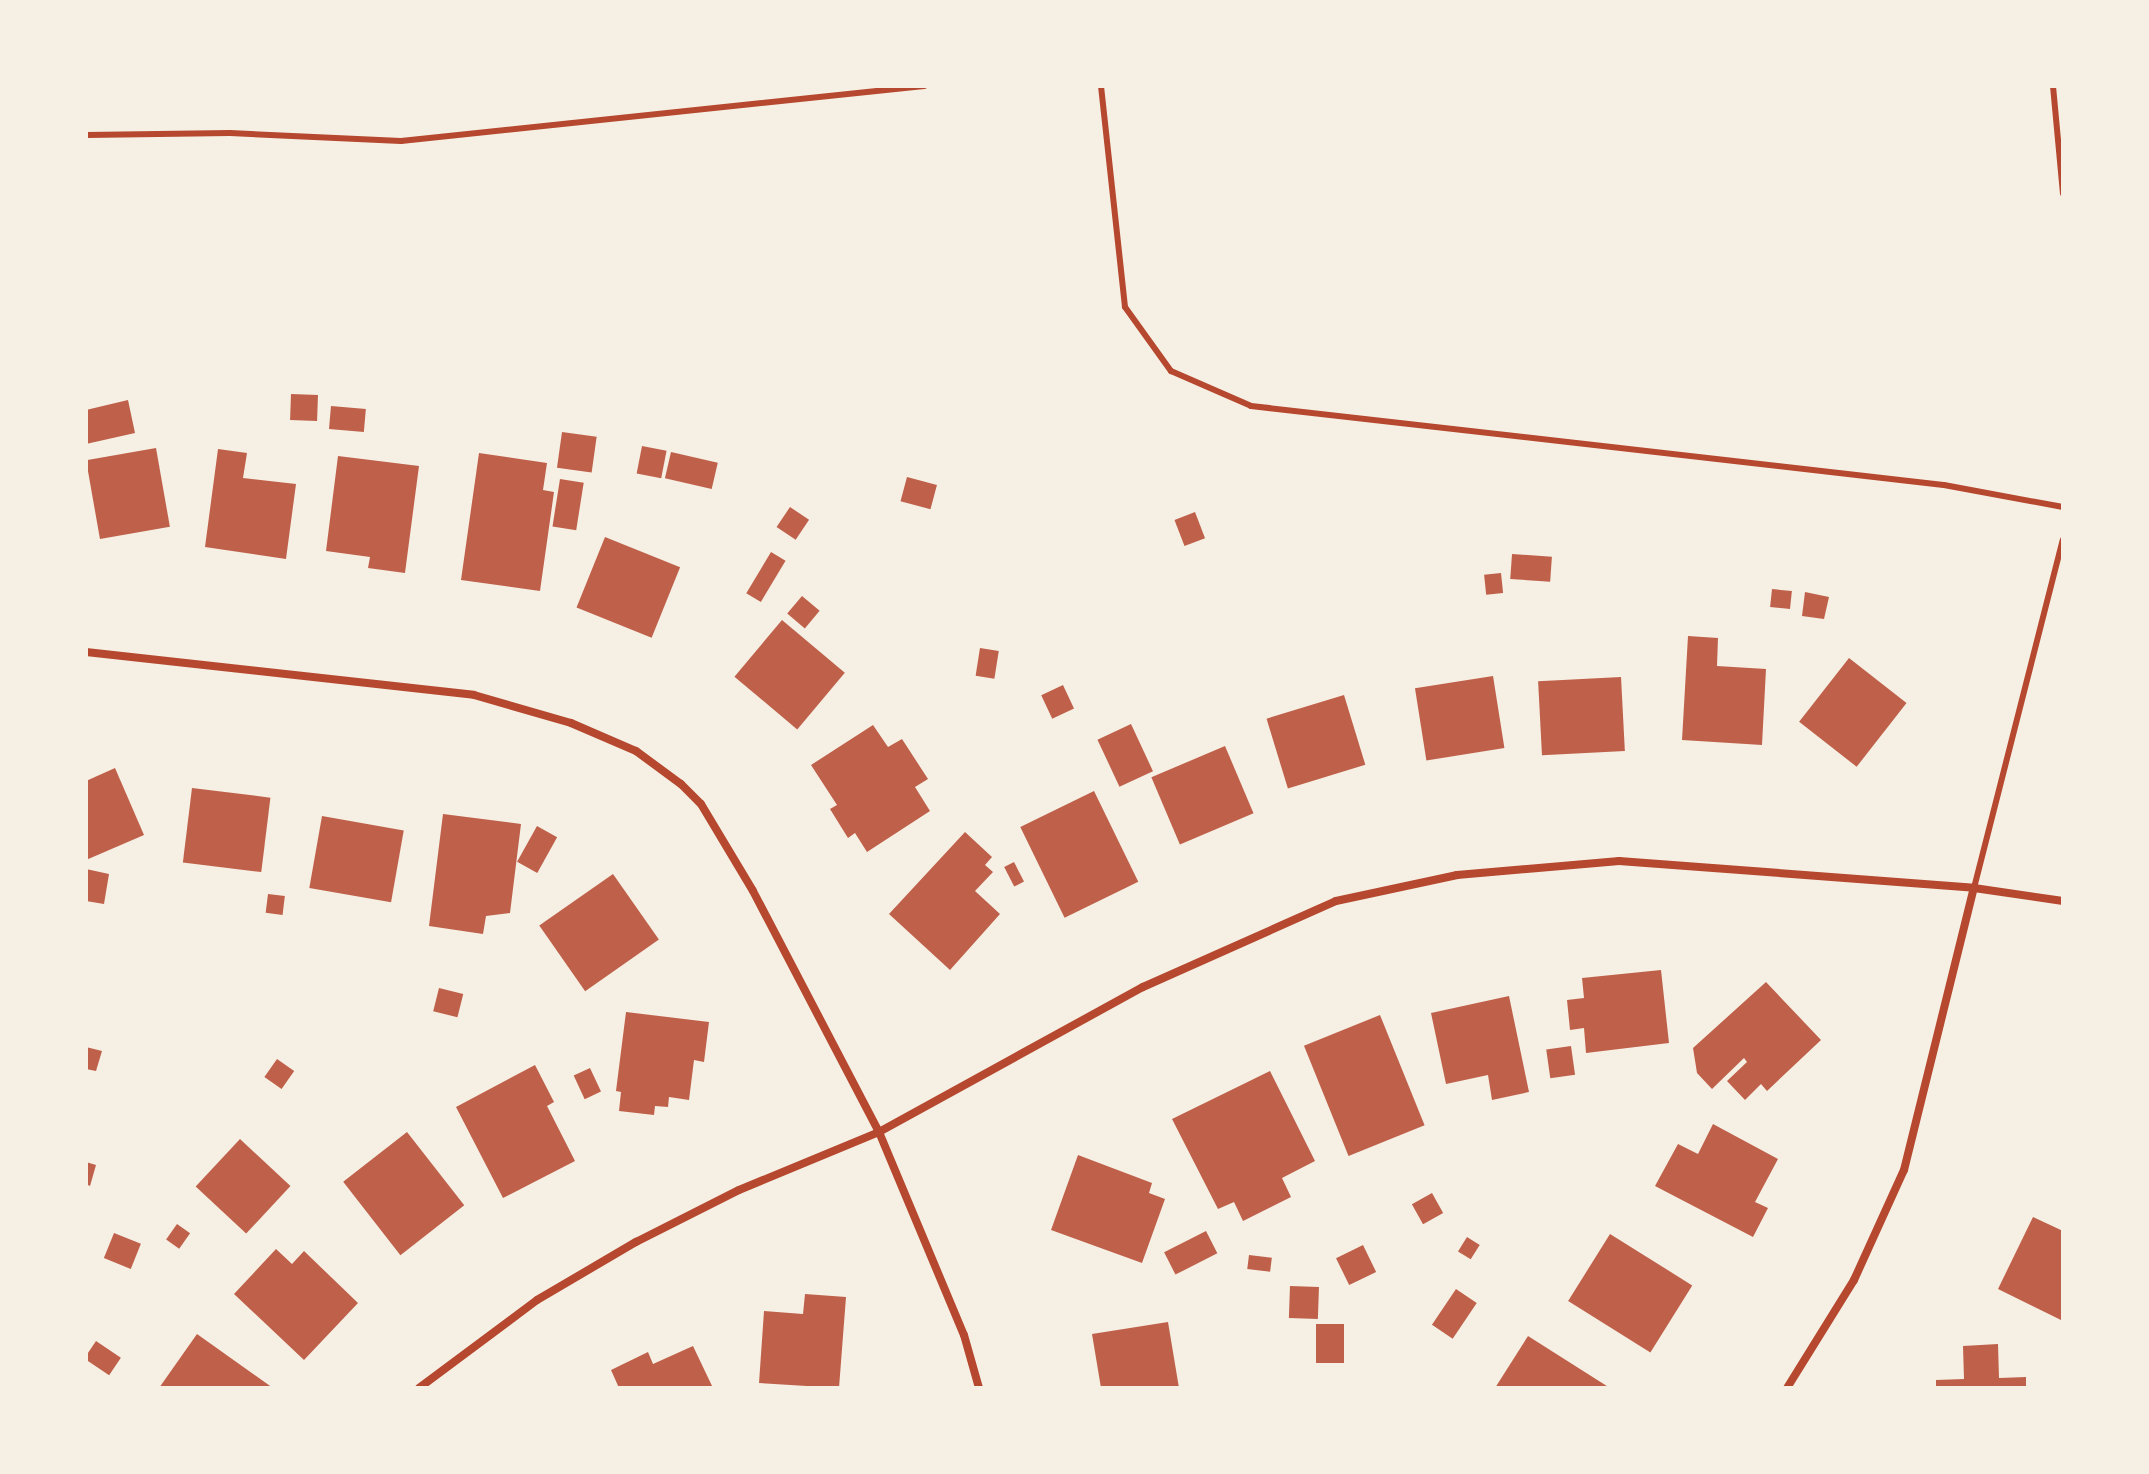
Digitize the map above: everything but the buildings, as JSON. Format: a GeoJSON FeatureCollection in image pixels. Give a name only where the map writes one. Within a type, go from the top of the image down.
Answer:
{"type":"FeatureCollection","features":[{"type":"Feature","properties":{"kind":"street"},"geometry":{"type":"LineString","coordinates":[[86,652],[474,695],[571,723],[636,751],[701,804],[753,891],[879,1132],[964,1335],[979,1388]]}},
{"type":"Feature","properties":{"kind":"street"},"geometry":{"type":"LineString","coordinates":[[419,1388],[514,1315],[636,1242],[739,1190],[879,1132],[1143,987],[1336,901],[1457,875],[1619,861],[1974,888],[2063,901]]}},
{"type":"Feature","properties":{"kind":"street"},"geometry":{"type":"LineString","coordinates":[[1787,1388],[1854,1280],[1904,1170],[1974,888]]}},
{"type":"Feature","properties":{"kind":"lane"},"geometry":{"type":"LineString","coordinates":[[86,135],[200,132],[401,141],[924,86]]}},
{"type":"Feature","properties":{"kind":"lane"},"geometry":{"type":"LineString","coordinates":[[1101,86],[1125,307],[1171,371],[1251,406],[1944,485],[2063,507]]}},
{"type":"Feature","properties":{"kind":"lane"},"geometry":{"type":"LineString","coordinates":[[2053,86],[2063,194]]}},
{"type":"Feature","properties":{"kind":"lane"},"geometry":{"type":"LineString","coordinates":[[1974,888],[2063,540]]}}]}
